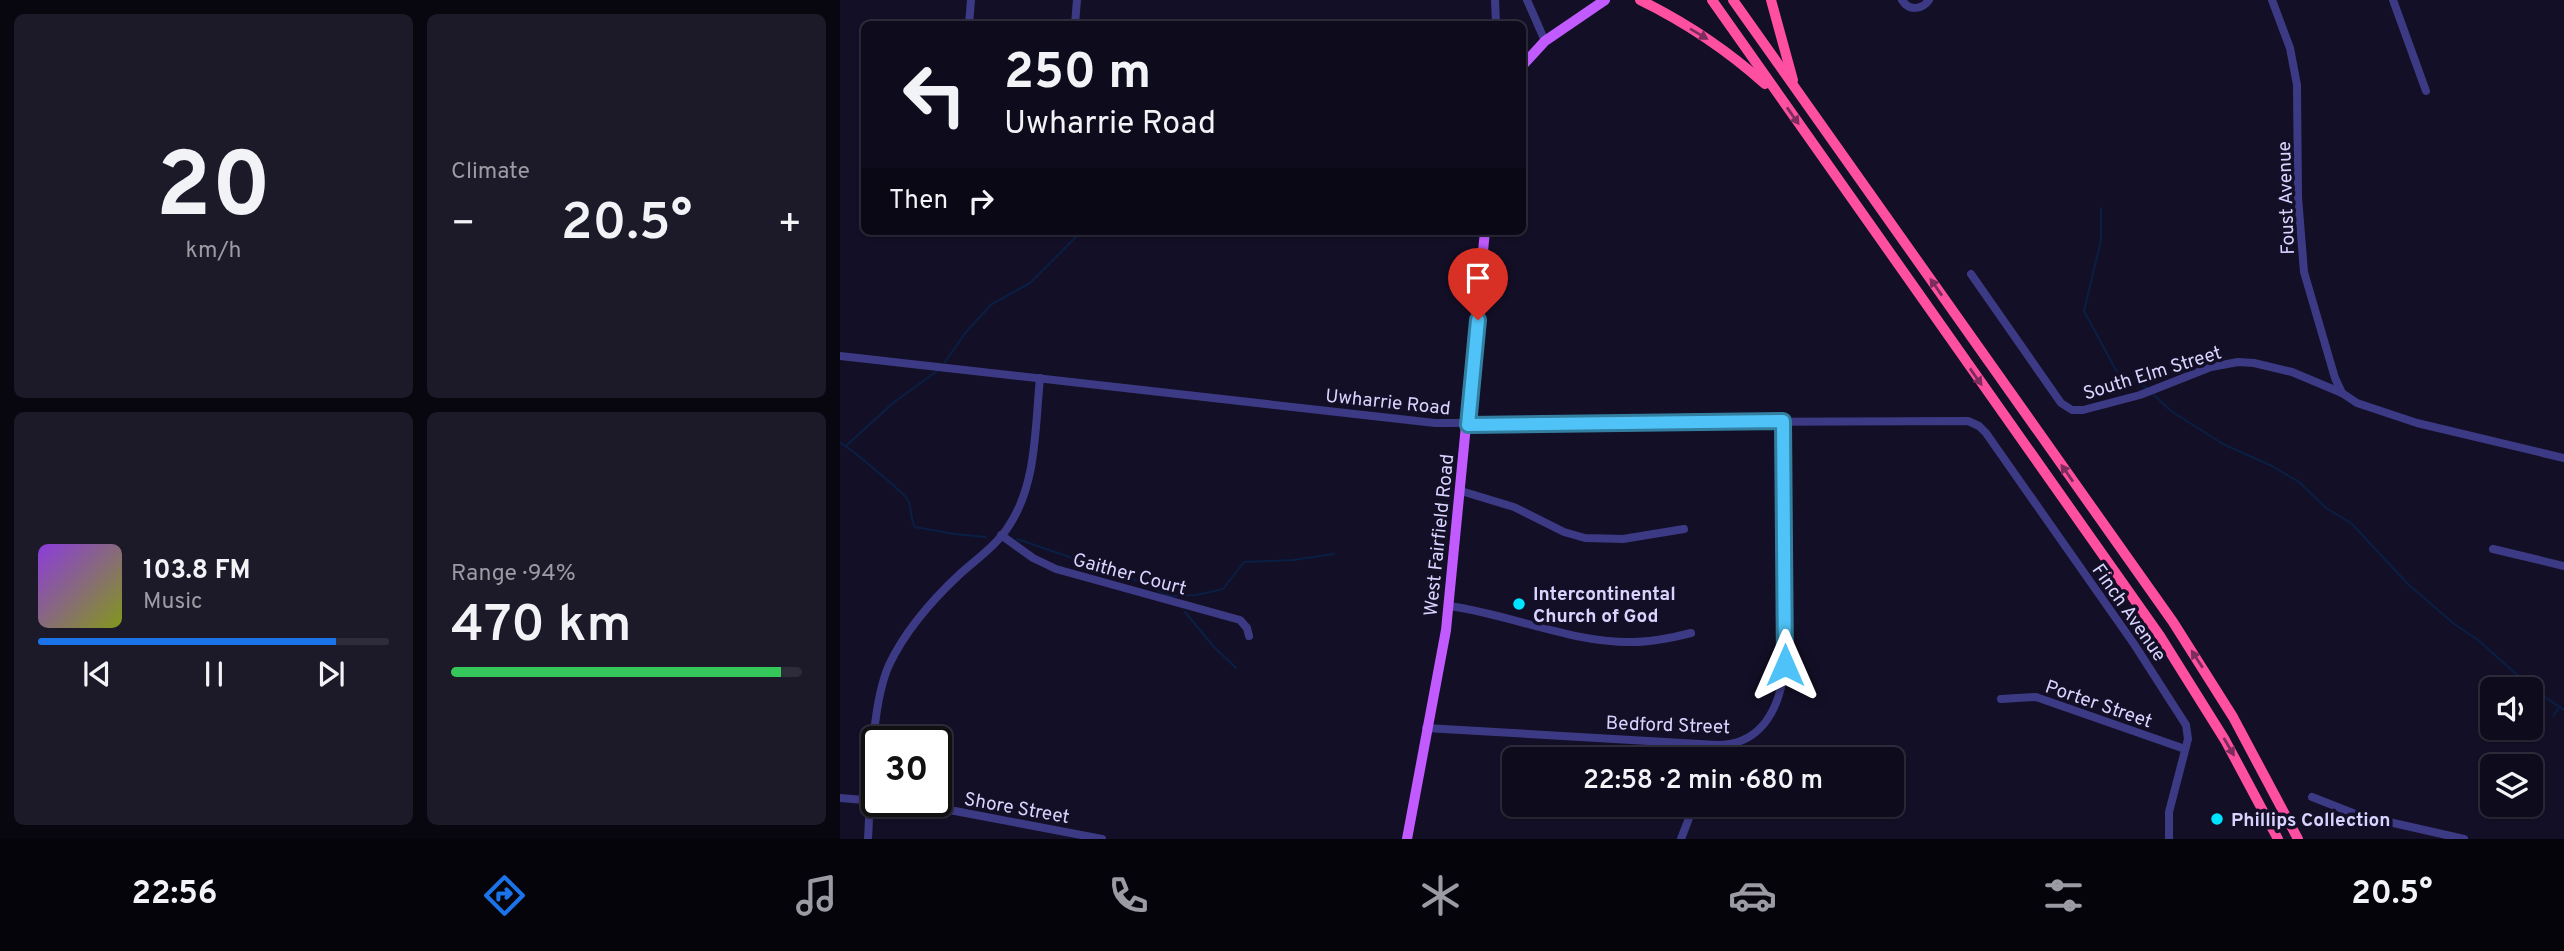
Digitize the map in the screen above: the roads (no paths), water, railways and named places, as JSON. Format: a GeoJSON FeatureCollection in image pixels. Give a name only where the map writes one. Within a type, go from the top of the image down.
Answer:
{"type":"FeatureCollection","features":[{"type":"Feature","properties":{"kind":"highway"},"geometry":{"type":"LineString","coordinates":[[1640,0],[1710,40],[1737,59],[1779,96]]}},
{"type":"Feature","properties":{"kind":"highway"},"geometry":{"type":"LineString","coordinates":[[1712,0],[2160,636],[2225,740],[2278,839]]}},
{"type":"Feature","properties":{"kind":"highway"},"geometry":{"type":"LineString","coordinates":[[1733,0],[2173,622],[2233,717],[2298,839]]}},
{"type":"Feature","properties":{"kind":"highway"},"geometry":{"type":"LineString","coordinates":[[1771,0],[1796,89]]}},
{"type":"Feature","properties":{"kind":"main road"},"geometry":{"type":"LineString","coordinates":[[1526,62],[1545,41],[1605,0]]}},
{"type":"Feature","properties":{"kind":"main road","name":"West Fairfield Road"},"geometry":{"type":"LineString","coordinates":[[1407,839],[1449,606],[1485,235]]}},
{"type":"Feature","properties":{"kind":"street"},"geometry":{"type":"LineString","coordinates":[[969,21],[971,0]]}},
{"type":"Feature","properties":{"kind":"street"},"geometry":{"type":"LineString","coordinates":[[1075,21],[1077,0]]}},
{"type":"Feature","properties":{"kind":"street"},"geometry":{"type":"LineString","coordinates":[[1495,0],[1496,21]]}},
{"type":"Feature","properties":{"kind":"street"},"geometry":{"type":"LineString","coordinates":[[1527,0],[1545,41]]}},
{"type":"Feature","properties":{"kind":"street"},"geometry":{"type":"LineString","coordinates":[[1902,0],[1905,5],[1916,9],[1929,0]]}},
{"type":"Feature","properties":{"kind":"street","name":"Foust Avenue"},"geometry":{"type":"LineString","coordinates":[[2273,0],[2290,48],[2297,85],[2298,197],[2304,272],[2342,393]]}},
{"type":"Feature","properties":{"kind":"street"},"geometry":{"type":"LineString","coordinates":[[2393,0],[2427,91]]}},
{"type":"Feature","properties":{"kind":"street","name":"South Elm Street"},"geometry":{"type":"LineString","coordinates":[[1971,274],[2062,402],[2072,410],[2083,410],[2140,395],[2196,371],[2238,362],[2271,365],[2342,393],[2357,402],[2417,423],[2564,458]]}},
{"type":"Feature","properties":{"kind":"street","name":"Uwharrie Road"},"geometry":{"type":"LineString","coordinates":[[840,356],[1468,425],[1783,421],[1958,421],[1977,425]]}},
{"type":"Feature","properties":{"kind":"street"},"geometry":{"type":"LineString","coordinates":[[877,726],[878,707],[890,664],[910,629],[925,610],[1002,536],[1016,514],[1030,468],[1040,378]]}},
{"type":"Feature","properties":{"kind":"street","name":"Bedford Street"},"geometry":{"type":"LineString","coordinates":[[1426,728],[1717,745],[1734,744],[1752,737],[1769,717],[1783,682],[1785,665],[1783,421]]}},
{"type":"Feature","properties":{"kind":"street","name":"Finch Avenue"},"geometry":{"type":"LineString","coordinates":[[1977,425],[1986,433],[2168,696],[2188,731],[2172,792],[2169,839]]}},
{"type":"Feature","properties":{"kind":"street"},"geometry":{"type":"LineString","coordinates":[[1461,491],[1514,507],[1564,532],[1585,538],[1623,539],[1684,529]]}},
{"type":"Feature","properties":{"kind":"street","name":"Gaither Court"},"geometry":{"type":"LineString","coordinates":[[1002,536],[1033,558],[1056,569],[1240,621],[1247,628],[1249,636]]}},
{"type":"Feature","properties":{"kind":"street"},"geometry":{"type":"LineString","coordinates":[[2494,550],[2564,566]]}},
{"type":"Feature","properties":{"kind":"street"},"geometry":{"type":"LineString","coordinates":[[1449,606],[1608,641],[1662,640],[1691,633]]}},
{"type":"Feature","properties":{"kind":"street","name":"Porter Street"},"geometry":{"type":"LineString","coordinates":[[2001,699],[2036,697],[2185,749]]}},
{"type":"Feature","properties":{"kind":"street"},"geometry":{"type":"LineString","coordinates":[[2312,797],[2369,818],[2464,839]]}},
{"type":"Feature","properties":{"kind":"street"},"geometry":{"type":"LineString","coordinates":[[840,798],[861,799]]}},
{"type":"Feature","properties":{"kind":"street","name":"Shore Street"},"geometry":{"type":"LineString","coordinates":[[952,811],[1102,839]]}},
{"type":"Feature","properties":{"kind":"street"},"geometry":{"type":"LineString","coordinates":[[868,839],[871,817]]}},
{"type":"Feature","properties":{"kind":"street"},"geometry":{"type":"LineString","coordinates":[[1681,839],[1689,817]]}},
{"type":"Feature","properties":{"kind":"waterway"},"geometry":{"type":"LineString","coordinates":[[2101,208],[2101,240],[2084,311],[2117,372],[2147,388]]}},
{"type":"Feature","properties":{"kind":"waterway"},"geometry":{"type":"LineString","coordinates":[[945,362],[966,332],[992,304],[1030,283],[1078,235]]}},
{"type":"Feature","properties":{"kind":"waterway"},"geometry":{"type":"LineString","coordinates":[[847,445],[893,403],[937,371]]}},
{"type":"Feature","properties":{"kind":"waterway"},"geometry":{"type":"LineString","coordinates":[[2154,395],[2171,411],[2223,444],[2272,466],[2299,482],[2326,508],[2351,523],[2409,585],[2453,623],[2478,640],[2533,689],[2564,710]]}},
{"type":"Feature","properties":{"kind":"waterway"},"geometry":{"type":"LineString","coordinates":[[840,443],[908,500],[915,527],[986,537]]}},
{"type":"Feature","properties":{"kind":"waterway"},"geometry":{"type":"LineString","coordinates":[[1017,539],[1128,577],[1170,596]]}},
{"type":"Feature","properties":{"kind":"waterway"},"geometry":{"type":"LineString","coordinates":[[1170,596],[1197,595],[1223,589],[1244,562],[1293,560],[1334,554]]}},
{"type":"Feature","properties":{"kind":"waterway"},"geometry":{"type":"LineString","coordinates":[[1185,612],[1214,647],[1236,668]]}},
{"type":"Feature","properties":{"kind":"waterway"},"geometry":{"type":"LineString","coordinates":[[2553,716],[2559,708]]}},
{"type":"Feature","properties":{"kind":"place","name":"Intercontinental Church of God"},"geometry":{"type":"Point","coordinates":[1519,604]}},
{"type":"Feature","properties":{"kind":"place","name":"Phillips Collection"},"geometry":{"type":"Point","coordinates":[2217,819]}}]}
